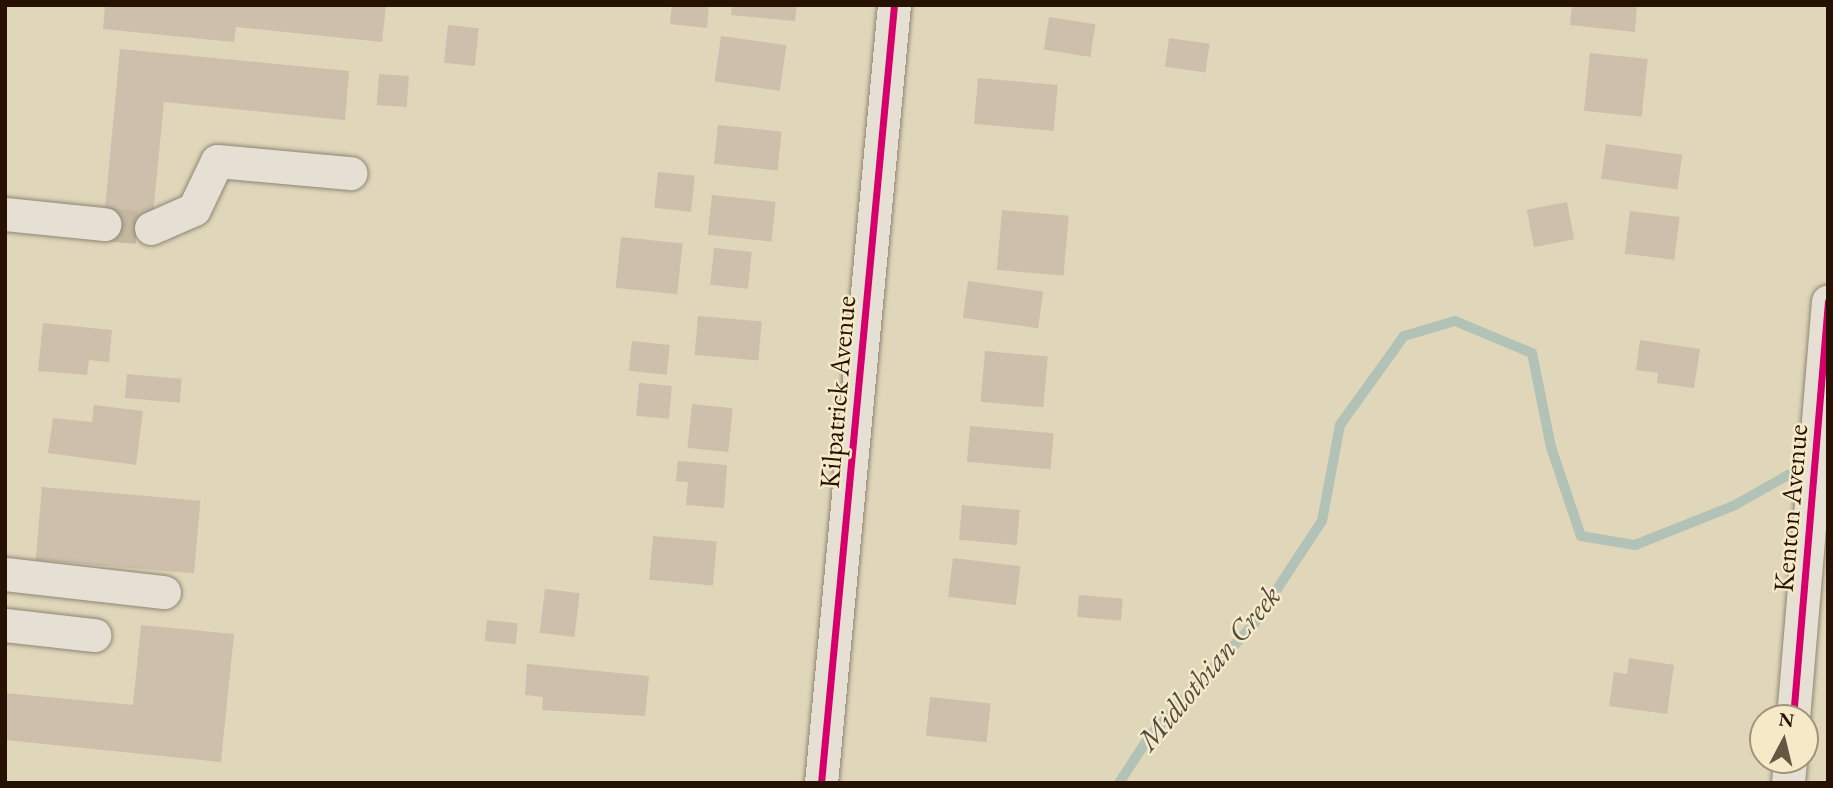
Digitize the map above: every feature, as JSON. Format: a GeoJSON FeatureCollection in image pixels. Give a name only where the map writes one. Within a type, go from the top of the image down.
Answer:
{"type":"FeatureCollection","features":[{"type":"Feature","properties":{"kind":"street","name":"Kilpatrick Avenue"},"geometry":{"type":"LineString","coordinates":[[821,783],[894,5]]}},
{"type":"Feature","properties":{"kind":"street"},"geometry":{"type":"LineString","coordinates":[[151,228],[194,209],[217,161],[350,173]]}},
{"type":"Feature","properties":{"kind":"street"},"geometry":{"type":"LineString","coordinates":[[5,214],[104,225]]}},
{"type":"Feature","properties":{"kind":"street","name":"Kenton Avenue"},"geometry":{"type":"LineString","coordinates":[[1794,704],[1828,301]]}},
{"type":"Feature","properties":{"kind":"street"},"geometry":{"type":"LineString","coordinates":[[5,574],[164,592]]}},
{"type":"Feature","properties":{"kind":"street"},"geometry":{"type":"LineString","coordinates":[[5,625],[94,635]]}},
{"type":"Feature","properties":{"kind":"building"},"geometry":{"type":"Polygon","coordinates":[[[105,5],[386,5],[382,42],[236,27],[234,42],[103,29],[105,5]]]}},
{"type":"Feature","properties":{"kind":"building"},"geometry":{"type":"Polygon","coordinates":[[[672,5],[709,5],[707,28],[670,24],[672,5]]]}},
{"type":"Feature","properties":{"kind":"building"},"geometry":{"type":"Polygon","coordinates":[[[732,5],[797,5],[795,21],[731,15],[732,5]]]}},
{"type":"Feature","properties":{"kind":"building"},"geometry":{"type":"Polygon","coordinates":[[[1572,5],[1637,5],[1635,32],[1570,25],[1572,5]]]}},
{"type":"Feature","properties":{"kind":"building"},"geometry":{"type":"Polygon","coordinates":[[[1049,17],[1095,24],[1090,57],[1044,50],[1049,17]]]}},
{"type":"Feature","properties":{"kind":"building"},"geometry":{"type":"Polygon","coordinates":[[[448,25],[479,28],[475,66],[444,63],[448,25]]]}},
{"type":"Feature","properties":{"kind":"building"},"geometry":{"type":"Polygon","coordinates":[[[721,36],[786,45],[780,91],[715,82],[721,36]]]}},
{"type":"Feature","properties":{"kind":"building"},"geometry":{"type":"Polygon","coordinates":[[[1169,38],[1210,44],[1206,72],[1165,67],[1169,38]]]}},
{"type":"Feature","properties":{"kind":"building"},"geometry":{"type":"Polygon","coordinates":[[[120,49],[349,71],[345,120],[164,102],[151,235],[103,230],[120,49]]]}},
{"type":"Feature","properties":{"kind":"building"},"geometry":{"type":"Polygon","coordinates":[[[1590,53],[1648,59],[1642,117],[1584,111],[1590,53]]]}},
{"type":"Feature","properties":{"kind":"building"},"geometry":{"type":"Polygon","coordinates":[[[379,74],[409,76],[407,107],[377,105],[379,74]]]}},
{"type":"Feature","properties":{"kind":"building"},"geometry":{"type":"Polygon","coordinates":[[[978,78],[1058,85],[1054,131],[974,124],[978,78]]]}},
{"type":"Feature","properties":{"kind":"building"},"geometry":{"type":"Polygon","coordinates":[[[718,125],[782,132],[778,170],[714,164],[718,125]]]}},
{"type":"Feature","properties":{"kind":"building"},"geometry":{"type":"Polygon","coordinates":[[[1606,144],[1682,155],[1677,189],[1601,179],[1606,144]]]}},
{"type":"Feature","properties":{"kind":"building"},"geometry":{"type":"Polygon","coordinates":[[[658,172],[695,176],[691,212],[654,208],[658,172]]]}},
{"type":"Feature","properties":{"kind":"building"},"geometry":{"type":"Polygon","coordinates":[[[712,195],[776,202],[771,241],[708,235],[712,195]]]}},
{"type":"Feature","properties":{"kind":"building"},"geometry":{"type":"Polygon","coordinates":[[[1567,202],[1574,239],[1534,247],[1527,210],[1567,202]]]}},
{"type":"Feature","properties":{"kind":"building"},"geometry":{"type":"Polygon","coordinates":[[[1002,210],[1069,216],[1064,276],[997,270],[1002,210]]]}},
{"type":"Feature","properties":{"kind":"building"},"geometry":{"type":"Polygon","coordinates":[[[1630,211],[1680,217],[1674,260],[1625,254],[1630,211]]]}},
{"type":"Feature","properties":{"kind":"building"},"geometry":{"type":"Polygon","coordinates":[[[621,237],[683,243],[677,294],[616,288],[621,237]]]}},
{"type":"Feature","properties":{"kind":"building"},"geometry":{"type":"Polygon","coordinates":[[[714,248],[752,252],[748,289],[710,285],[714,248]]]}},
{"type":"Feature","properties":{"kind":"building"},"geometry":{"type":"Polygon","coordinates":[[[968,281],[1043,292],[1038,328],[963,318],[968,281]]]}},
{"type":"Feature","properties":{"kind":"building"},"geometry":{"type":"Polygon","coordinates":[[[698,316],[762,322],[758,360],[695,355],[698,316]]]}},
{"type":"Feature","properties":{"kind":"building"},"geometry":{"type":"Polygon","coordinates":[[[43,323],[112,330],[109,362],[89,360],[87,375],[38,371],[43,323]]]}},
{"type":"Feature","properties":{"kind":"building"},"geometry":{"type":"Polygon","coordinates":[[[1640,340],[1700,349],[1694,388],[1657,383],[1658,373],[1636,370],[1640,340]]]}},
{"type":"Feature","properties":{"kind":"building"},"geometry":{"type":"Polygon","coordinates":[[[632,341],[670,345],[667,375],[629,371],[632,341]]]}},
{"type":"Feature","properties":{"kind":"building"},"geometry":{"type":"Polygon","coordinates":[[[985,351],[1048,356],[1043,407],[981,402],[985,351]]]}},
{"type":"Feature","properties":{"kind":"building"},"geometry":{"type":"Polygon","coordinates":[[[127,374],[182,379],[180,403],[125,398],[127,374]]]}},
{"type":"Feature","properties":{"kind":"building"},"geometry":{"type":"Polygon","coordinates":[[[639,383],[672,386],[669,419],[636,416],[639,383]]]}},
{"type":"Feature","properties":{"kind":"building"},"geometry":{"type":"Polygon","coordinates":[[[692,404],[733,408],[728,452],[687,448],[692,404]]]}},
{"type":"Feature","properties":{"kind":"building"},"geometry":{"type":"Polygon","coordinates":[[[94,405],[143,411],[136,465],[48,453],[53,418],[92,422],[94,405]]]}},
{"type":"Feature","properties":{"kind":"building"},"geometry":{"type":"Polygon","coordinates":[[[970,426],[1054,433],[1051,469],[967,462],[970,426]]]}},
{"type":"Feature","properties":{"kind":"building"},"geometry":{"type":"Polygon","coordinates":[[[678,461],[727,465],[724,508],[686,505],[688,482],[676,481],[678,461]]]}},
{"type":"Feature","properties":{"kind":"building"},"geometry":{"type":"Polygon","coordinates":[[[42,487],[200,501],[194,574],[36,560],[42,487]]]}},
{"type":"Feature","properties":{"kind":"building"},"geometry":{"type":"Polygon","coordinates":[[[962,505],[1020,510],[1017,545],[959,540],[962,505]]]}},
{"type":"Feature","properties":{"kind":"building"},"geometry":{"type":"Polygon","coordinates":[[[653,536],[717,542],[713,585],[649,580],[653,536]]]}},
{"type":"Feature","properties":{"kind":"building"},"geometry":{"type":"Polygon","coordinates":[[[953,558],[1020,566],[1016,605],[948,597],[953,558]]]}},
{"type":"Feature","properties":{"kind":"building"},"geometry":{"type":"Polygon","coordinates":[[[545,589],[580,593],[574,637],[540,633],[545,589]]]}},
{"type":"Feature","properties":{"kind":"building"},"geometry":{"type":"Polygon","coordinates":[[[1079,595],[1123,599],[1121,621],[1077,617],[1079,595]]]}},
{"type":"Feature","properties":{"kind":"building"},"geometry":{"type":"Polygon","coordinates":[[[487,620],[518,623],[516,644],[485,641],[487,620]]]}},
{"type":"Feature","properties":{"kind":"building"},"geometry":{"type":"Polygon","coordinates":[[[141,625],[234,634],[221,762],[5,740],[5,693],[133,705],[141,625]]]}},
{"type":"Feature","properties":{"kind":"building"},"geometry":{"type":"Polygon","coordinates":[[[1629,658],[1674,665],[1667,714],[1609,706],[1614,672],[1627,674],[1629,658]]]}},
{"type":"Feature","properties":{"kind":"building"},"geometry":{"type":"Polygon","coordinates":[[[527,664],[649,676],[645,716],[542,710],[543,697],[525,695],[527,664]]]}},
{"type":"Feature","properties":{"kind":"building"},"geometry":{"type":"Polygon","coordinates":[[[930,697],[991,703],[987,742],[926,736],[930,697]]]}},
{"type":"Feature","properties":{"kind":"waterway","name":"Midlothian Creek"},"geometry":{"type":"LineString","coordinates":[[1119,783],[1149,737],[1254,624],[1322,521],[1340,425],[1404,336],[1455,321],[1532,353],[1551,447],[1581,536],[1635,545],[1733,506],[1790,474]]}},
{"type":"Feature","properties":{"kind":"tunnel"},"geometry":{"type":"LineString","coordinates":[[104,224],[151,228]]}},
{"type":"Feature","properties":{"kind":"cycle path"},"geometry":{"type":"LineString","coordinates":[[821,783],[894,5]]}},
{"type":"Feature","properties":{"kind":"cycle path"},"geometry":{"type":"LineString","coordinates":[[1794,704],[1828,301]]}}]}
